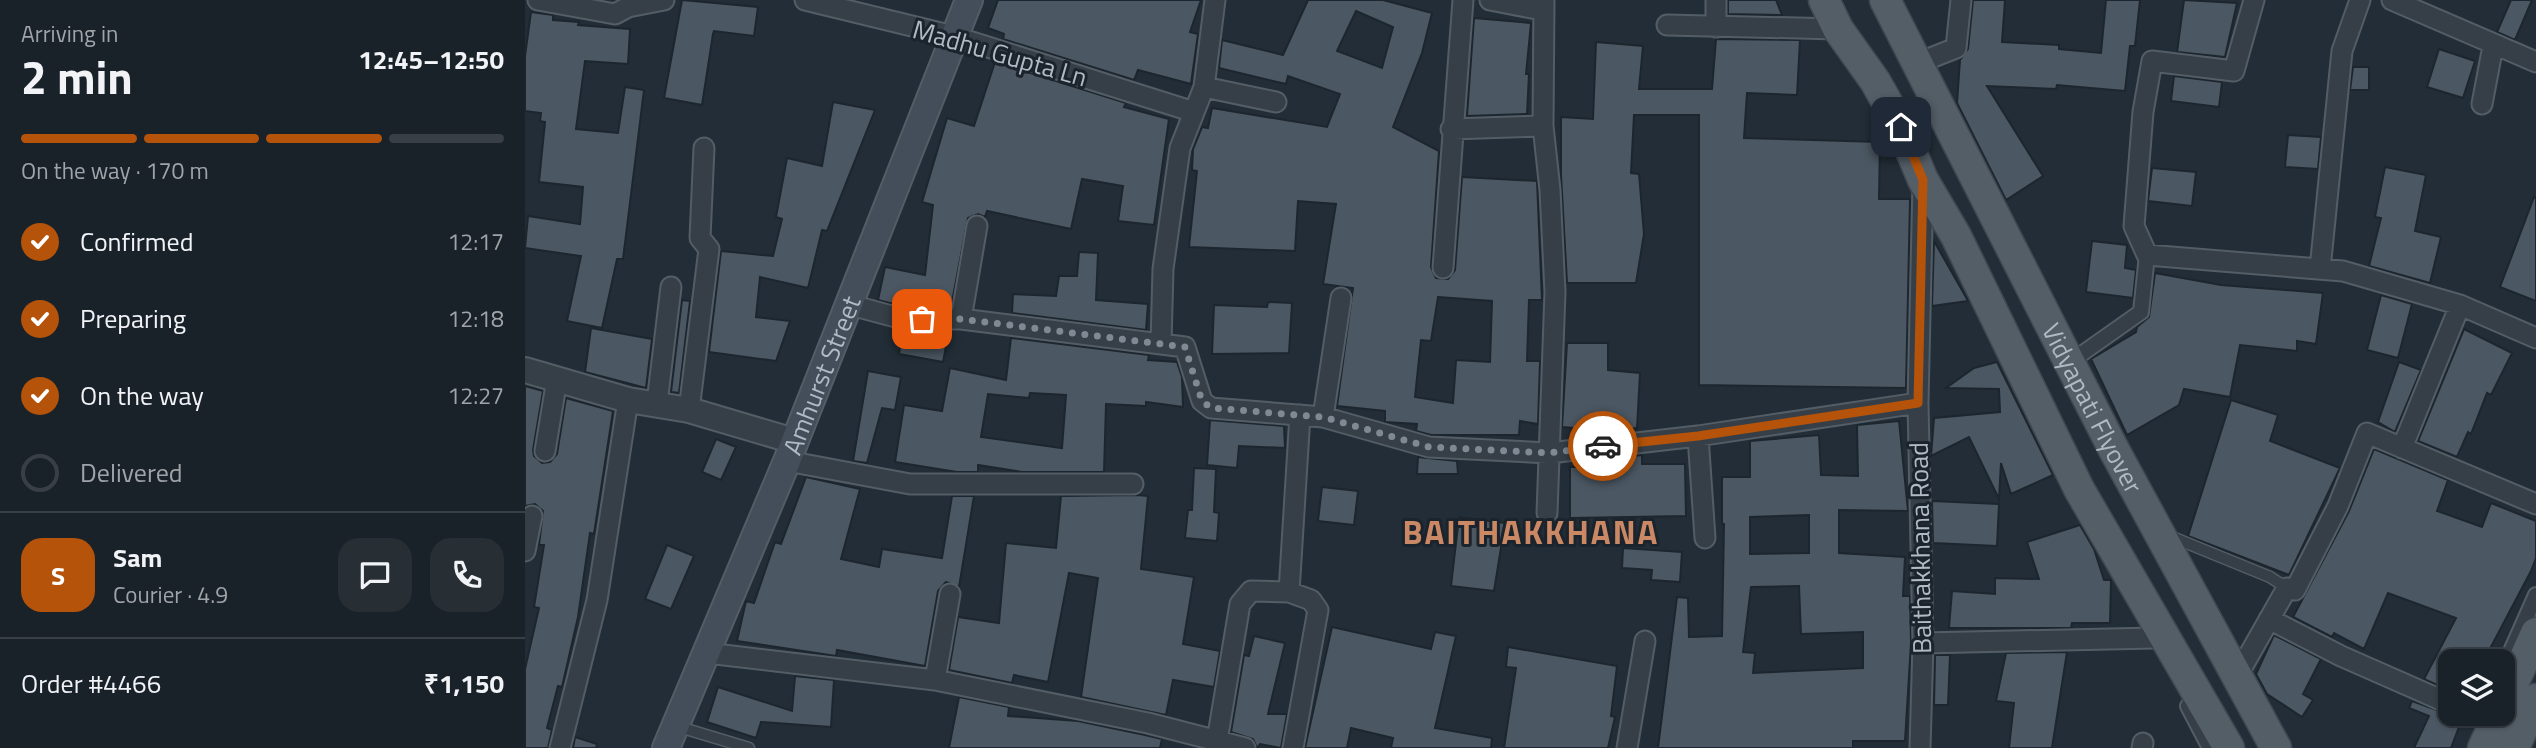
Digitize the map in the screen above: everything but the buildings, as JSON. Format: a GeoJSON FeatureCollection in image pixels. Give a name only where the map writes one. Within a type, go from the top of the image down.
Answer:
{"type":"FeatureCollection","features":[{"type":"Feature","properties":{"kind":"main road","name":"Amhurst Street"},"geometry":{"type":"LineString","coordinates":[[671,737],[791,451],[969,0]]}},
{"type":"Feature","properties":{"kind":"main road","name":"Vidyapati Flyover"},"geometry":{"type":"LineString","coordinates":[[1824,0],[1838,29],[1875,81],[1901,127],[1923,180],[1956,236],[2079,488],[2229,748]]}},
{"type":"Feature","properties":{"kind":"main road","name":"Vidyapati Flyover"},"geometry":{"type":"LineString","coordinates":[[1885,0],[1999,209],[2113,448],[2276,748]]}},
{"type":"Feature","properties":{"kind":"main road"},"geometry":{"type":"LineString","coordinates":[[2515,668],[2536,633]]}},
{"type":"Feature","properties":{"kind":"main road"},"geometry":{"type":"LineString","coordinates":[[2514,748],[2536,699]]}},
{"type":"Feature","properties":{"kind":"main road"},"geometry":{"type":"LineString","coordinates":[[2483,748],[2486,726]]}},
{"type":"Feature","properties":{"kind":"street"},"geometry":{"type":"LineString","coordinates":[[538,0],[614,14],[628,3],[664,0]]}},
{"type":"Feature","properties":{"kind":"street","name":"Madhu Gupta Ln"},"geometry":{"type":"LineString","coordinates":[[805,0],[953,36],[1193,112]]}},
{"type":"Feature","properties":{"kind":"street"},"geometry":{"type":"LineString","coordinates":[[1161,344],[1167,242],[1180,148],[1204,87],[1215,0]]}},
{"type":"Feature","properties":{"kind":"street"},"geometry":{"type":"LineString","coordinates":[[1443,268],[1451,129],[1463,0]]}},
{"type":"Feature","properties":{"kind":"street"},"geometry":{"type":"LineString","coordinates":[[1490,0],[1543,5],[1543,126],[1550,190],[1555,292],[1547,513]]}},
{"type":"Feature","properties":{"kind":"street"},"geometry":{"type":"LineString","coordinates":[[1716,0],[1716,27]]}},
{"type":"Feature","properties":{"kind":"street"},"geometry":{"type":"LineString","coordinates":[[1918,63],[1956,48],[1961,0]]}},
{"type":"Feature","properties":{"kind":"street"},"geometry":{"type":"LineString","coordinates":[[2320,269],[2342,51],[2360,0]]}},
{"type":"Feature","properties":{"kind":"street"},"geometry":{"type":"LineString","coordinates":[[2392,0],[2536,62]]}},
{"type":"Feature","properties":{"kind":"street"},"geometry":{"type":"LineString","coordinates":[[2080,355],[2141,312],[2147,255],[2134,226],[2143,112],[2151,61],[2234,71],[2249,1]]}},
{"type":"Feature","properties":{"kind":"street"},"geometry":{"type":"LineString","coordinates":[[1667,25],[1838,29]]}},
{"type":"Feature","properties":{"kind":"street"},"geometry":{"type":"LineString","coordinates":[[2482,104],[2494,46]]}},
{"type":"Feature","properties":{"kind":"street"},"geometry":{"type":"LineString","coordinates":[[1204,87],[1276,102]]}},
{"type":"Feature","properties":{"kind":"street"},"geometry":{"type":"LineString","coordinates":[[1451,129],[1543,126]]}},
{"type":"Feature","properties":{"kind":"street"},"geometry":{"type":"LineString","coordinates":[[689,410],[709,249],[700,238],[704,148]]}},
{"type":"Feature","properties":{"kind":"street"},"geometry":{"type":"LineString","coordinates":[[1923,180],[2210,748]]}},
{"type":"Feature","properties":{"kind":"street","name":"Baithakkhana Road"},"geometry":{"type":"LineString","coordinates":[[1920,748],[1923,643],[1918,403],[1923,180]]}},
{"type":"Feature","properties":{"kind":"street"},"geometry":{"type":"LineString","coordinates":[[1999,209],[2080,355],[2283,748]]}},
{"type":"Feature","properties":{"kind":"street"},"geometry":{"type":"LineString","coordinates":[[961,319],[977,226]]}},
{"type":"Feature","properties":{"kind":"street"},"geometry":{"type":"LineString","coordinates":[[2147,255],[2343,271],[2460,305],[2536,338]]}},
{"type":"Feature","properties":{"kind":"street"},"geometry":{"type":"LineString","coordinates":[[657,403],[671,287]]}},
{"type":"Feature","properties":{"kind":"street"},"geometry":{"type":"LineString","coordinates":[[1323,417],[1341,299]]}},
{"type":"Feature","properties":{"kind":"street"},"geometry":{"type":"LineString","coordinates":[[847,304],[903,319],[961,319],[1185,347],[1202,401],[1211,408],[1323,417],[1429,447],[1549,453],[1698,436],[1918,403]]}},
{"type":"Feature","properties":{"kind":"street"},"geometry":{"type":"LineString","coordinates":[[2402,448],[2460,305]]}},
{"type":"Feature","properties":{"kind":"street"},"geometry":{"type":"LineString","coordinates":[[525,370],[628,400],[689,410],[791,451],[910,484],[1133,484]]}},
{"type":"Feature","properties":{"kind":"street"},"geometry":{"type":"LineString","coordinates":[[545,451],[557,379]]}},
{"type":"Feature","properties":{"kind":"street"},"geometry":{"type":"LineString","coordinates":[[560,748],[597,600],[628,400]]}},
{"type":"Feature","properties":{"kind":"street"},"geometry":{"type":"LineString","coordinates":[[1289,592],[1300,415]]}},
{"type":"Feature","properties":{"kind":"street"},"geometry":{"type":"LineString","coordinates":[[2241,669],[2287,589],[2295,590],[2338,506],[2367,433],[2536,504]]}},
{"type":"Feature","properties":{"kind":"street"},"geometry":{"type":"LineString","coordinates":[[1698,436],[1705,537]]}},
{"type":"Feature","properties":{"kind":"street"},"geometry":{"type":"LineString","coordinates":[[525,551],[532,516]]}},
{"type":"Feature","properties":{"kind":"street"},"geometry":{"type":"LineString","coordinates":[[1217,741],[1240,604],[1251,591],[1289,592],[1311,600],[1318,610],[1293,748]]}},
{"type":"Feature","properties":{"kind":"street"},"geometry":{"type":"LineString","coordinates":[[935,680],[950,594]]}},
{"type":"Feature","properties":{"kind":"street"},"geometry":{"type":"LineString","coordinates":[[2513,649],[2536,594]]}},
{"type":"Feature","properties":{"kind":"street"},"geometry":{"type":"LineString","coordinates":[[2269,619],[2341,656],[2438,699]]}},
{"type":"Feature","properties":{"kind":"street"},"geometry":{"type":"LineString","coordinates":[[1923,643],[2154,638]]}},
{"type":"Feature","properties":{"kind":"street"},"geometry":{"type":"LineString","coordinates":[[1626,748],[1645,641]]}},
{"type":"Feature","properties":{"kind":"street"},"geometry":{"type":"LineString","coordinates":[[707,653],[935,680],[1148,723],[1245,748]]}},
{"type":"Feature","properties":{"kind":"street"},"geometry":{"type":"LineString","coordinates":[[2468,748],[2481,726]]}},
{"type":"Feature","properties":{"kind":"lane"},"geometry":{"type":"LineString","coordinates":[[2172,537],[2270,577],[2287,589]]}},
{"type":"Feature","properties":{"kind":"lane"},"geometry":{"type":"LineString","coordinates":[[671,737],[749,748]]}},
{"type":"Feature","properties":{"kind":"way so far"},"geometry":{"type":"LineString","coordinates":[[922,319],[961,319],[1185,347],[1202,401],[1211,408],[1323,417],[1429,447],[1549,453],[1603,446]]}},
{"type":"Feature","properties":{"kind":"district","name":"BAITHAKKHANA"},"geometry":{"type":"Point","coordinates":[1531,532]}},
{"type":"Feature","properties":{"kind":"route"},"geometry":{"type":"LineString","coordinates":[[1603,446],[1698,436],[1918,403],[1923,180],[1901,127]]}}]}
